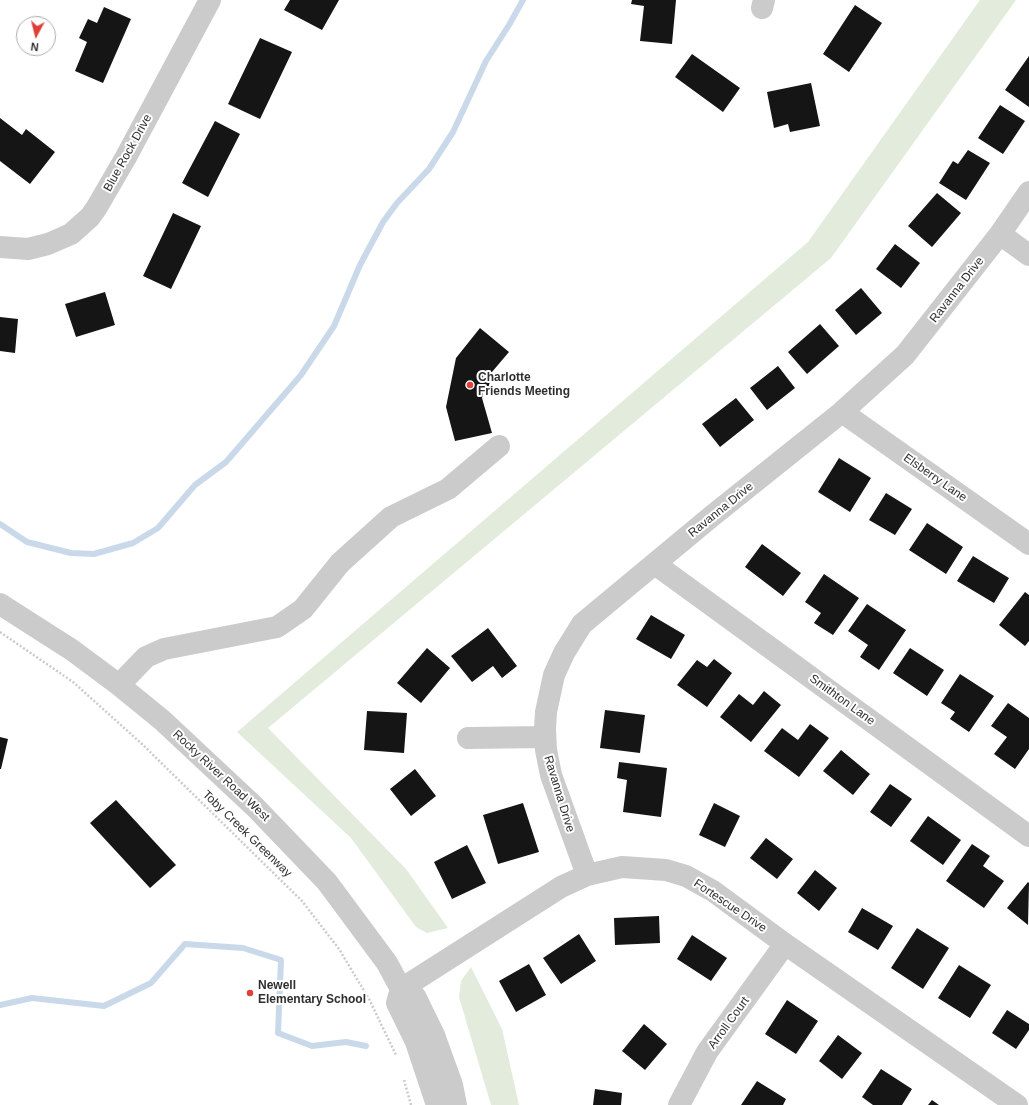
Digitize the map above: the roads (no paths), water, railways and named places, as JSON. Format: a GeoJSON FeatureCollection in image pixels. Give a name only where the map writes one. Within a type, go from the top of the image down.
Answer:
{"type":"FeatureCollection","features":[{"type":"Feature","properties":{"kind":"street","name":"Blue Rock Drive"},"geometry":{"type":"LineString","coordinates":[[0,247],[28,249],[48,244],[71,234],[90,218],[126,157],[210,0]]}},
{"type":"Feature","properties":{"kind":"street","name":"Ravanna Drive"},"geometry":{"type":"LineString","coordinates":[[587,875],[551,775],[545,737],[546,712],[554,675],[564,653],[582,624],[842,412],[905,355],[1000,234],[1029,192]]}},
{"type":"Feature","properties":{"kind":"street"},"geometry":{"type":"LineString","coordinates":[[1000,234],[1029,255]]}},
{"type":"Feature","properties":{"kind":"street","name":"Elsberry Lane"},"geometry":{"type":"LineString","coordinates":[[842,412],[1029,544]]}},
{"type":"Feature","properties":{"kind":"street"},"geometry":{"type":"LineString","coordinates":[[119,685],[146,657],[164,649],[277,627],[303,609],[340,563],[391,517],[448,489],[499,446]]}},
{"type":"Feature","properties":{"kind":"street","name":"Smithton Lane"},"geometry":{"type":"LineString","coordinates":[[655,564],[1029,836]]}},
{"type":"Feature","properties":{"kind":"street","name":"Rocky River Road West"},"geometry":{"type":"LineString","coordinates":[[0,604],[60,642],[119,685],[162,720],[255,807],[327,882],[386,963],[400,989],[397,1003],[416,1042],[437,1105]]}},
{"type":"Feature","properties":{"kind":"street"},"geometry":{"type":"LineString","coordinates":[[468,738],[545,737]]}},
{"type":"Feature","properties":{"kind":"street","name":"Fortescue Drive"},"geometry":{"type":"LineString","coordinates":[[400,989],[561,887],[587,875],[622,867],[643,867],[666,870],[686,876],[712,891],[785,944],[1017,1105]]}},
{"type":"Feature","properties":{"kind":"street","name":"Arroll Court"},"geometry":{"type":"LineString","coordinates":[[679,1105],[707,1052],[785,944]]}},
{"type":"Feature","properties":{"kind":"street"},"geometry":{"type":"LineString","coordinates":[[400,989],[415,996],[434,1035],[452,1085],[456,1105]]}},
{"type":"Feature","properties":{"kind":"street"},"geometry":{"type":"LineString","coordinates":[[1021,1105],[1029,1094]]}},
{"type":"Feature","properties":{"kind":"waterway"},"geometry":{"type":"LineString","coordinates":[[0,524],[27,542],[71,553],[94,554],[133,543],[158,528],[195,485],[226,462],[301,375],[334,326],[360,265],[383,222],[397,203],[429,169],[453,132],[486,61],[523,0]]}},
{"type":"Feature","properties":{"kind":"waterway"},"geometry":{"type":"LineString","coordinates":[[0,1005],[32,998],[104,1006],[151,983],[185,944],[243,948],[281,960],[278,1033],[312,1046],[346,1042],[366,1046]]}},
{"type":"Feature","properties":{"kind":"place","name":"Charlotte Friends Meeting"},"geometry":{"type":"Point","coordinates":[470,385]}},
{"type":"Feature","properties":{"kind":"place","name":"Newell Elementary School"},"geometry":{"type":"Point","coordinates":[250,993]}}]}
